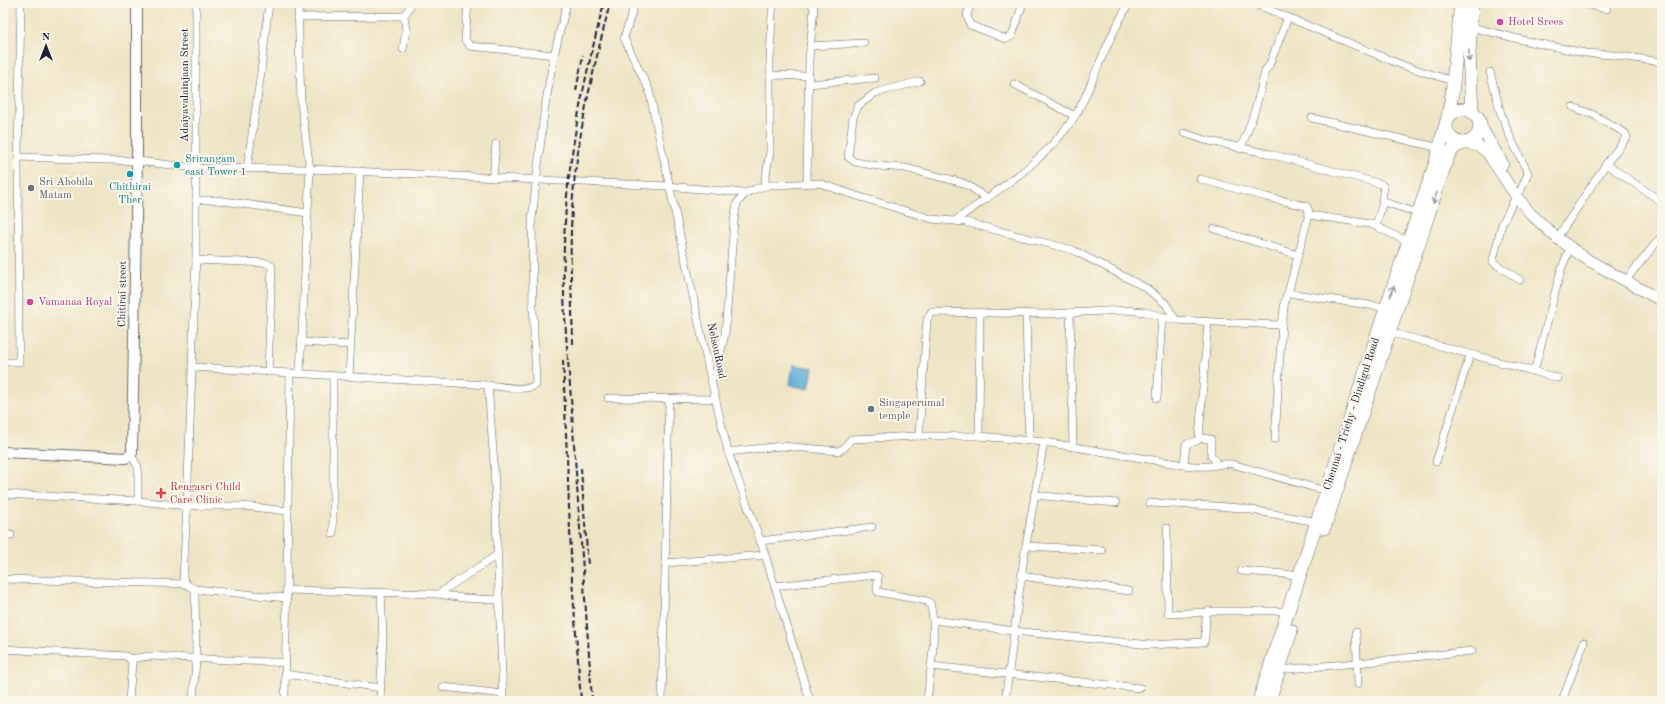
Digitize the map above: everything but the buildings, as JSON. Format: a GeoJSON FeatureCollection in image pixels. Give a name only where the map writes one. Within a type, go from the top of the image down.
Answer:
{"type":"FeatureCollection","features":[{"type":"Feature","properties":{"kind":"highway","name":"Chennai - Trichy - Dindigul Road"},"geometry":{"type":"LineString","coordinates":[[1259,701],[1275,670],[1389,332],[1391,309],[1409,242],[1447,122],[1461,3]]}},
{"type":"Feature","properties":{"kind":"highway"},"geometry":{"type":"LineString","coordinates":[[1472,3],[1469,53],[1472,112]]}},
{"type":"Feature","properties":{"kind":"highway"},"geometry":{"type":"LineString","coordinates":[[1464,143],[1454,141],[1449,137],[1447,122],[1456,110],[1461,109],[1472,112],[1476,115],[1480,125]]}},
{"type":"Feature","properties":{"kind":"highway","name":"Chennai - Trichy - Dindigul Road"},"geometry":{"type":"LineString","coordinates":[[1269,701],[1288,611],[1326,491],[1391,309],[1450,151],[1454,147],[1474,139],[1480,125]]}},
{"type":"Feature","properties":{"kind":"main road"},"geometry":{"type":"LineString","coordinates":[[1480,125],[1519,193]]}},
{"type":"Feature","properties":{"kind":"main road"},"geometry":{"type":"LineString","coordinates":[[1464,143],[1478,146],[1486,151],[1519,193],[1570,248],[1627,280],[1662,296]]}},
{"type":"Feature","properties":{"kind":"main road"},"geometry":{"type":"LineString","coordinates":[[1558,236],[1662,301]]}},
{"type":"Feature","properties":{"kind":"street"},"geometry":{"type":"LineString","coordinates":[[3,362],[19,362],[18,157],[20,3]]}},
{"type":"Feature","properties":{"kind":"street","name":"Chitirai street"},"geometry":{"type":"LineString","coordinates":[[131,455],[133,446],[137,160],[137,3]]}},
{"type":"Feature","properties":{"kind":"street","name":"Adaiyavalainjaan Street"},"geometry":{"type":"LineString","coordinates":[[186,584],[183,578],[196,260],[196,3]]}},
{"type":"Feature","properties":{"kind":"street"},"geometry":{"type":"LineString","coordinates":[[247,169],[269,3]]}},
{"type":"Feature","properties":{"kind":"street"},"geometry":{"type":"LineString","coordinates":[[298,3],[301,103],[310,169],[300,374]]}},
{"type":"Feature","properties":{"kind":"street"},"geometry":{"type":"LineString","coordinates":[[403,49],[406,30],[404,16],[411,3]]}},
{"type":"Feature","properties":{"kind":"street"},"geometry":{"type":"LineString","coordinates":[[468,3],[466,40],[470,46],[554,54]]}},
{"type":"Feature","properties":{"kind":"street"},"geometry":{"type":"LineString","coordinates":[[192,366],[524,388],[532,388],[536,385],[532,219],[544,113],[554,54],[567,3]]}},
{"type":"Feature","properties":{"kind":"street","name":"NelsonRoad"},"geometry":{"type":"LineString","coordinates":[[635,3],[624,37],[649,90],[711,380],[728,452],[765,555],[810,701]]}},
{"type":"Feature","properties":{"kind":"street"},"geometry":{"type":"LineString","coordinates":[[764,186],[770,152],[770,75],[772,13],[774,3]]}},
{"type":"Feature","properties":{"kind":"street"},"geometry":{"type":"LineString","coordinates":[[807,182],[810,46],[814,8],[811,3]]}},
{"type":"Feature","properties":{"kind":"street"},"geometry":{"type":"LineString","coordinates":[[971,3],[967,15],[970,25],[1006,39],[1012,36],[1023,3]]}},
{"type":"Feature","properties":{"kind":"street"},"geometry":{"type":"LineString","coordinates":[[956,220],[1009,183],[1047,150],[1065,130],[1075,116],[1129,3]]}},
{"type":"Feature","properties":{"kind":"street"},"geometry":{"type":"LineString","coordinates":[[1253,3],[1402,65],[1453,81]]}},
{"type":"Feature","properties":{"kind":"street"},"geometry":{"type":"LineString","coordinates":[[1581,3],[1607,9]]}},
{"type":"Feature","properties":{"kind":"street"},"geometry":{"type":"LineString","coordinates":[[299,16],[404,16]]}},
{"type":"Feature","properties":{"kind":"street"},"geometry":{"type":"LineString","coordinates":[[1240,149],[1254,112],[1265,71],[1269,66],[1288,17]]}},
{"type":"Feature","properties":{"kind":"street"},"geometry":{"type":"LineString","coordinates":[[1471,27],[1531,42],[1585,53],[1613,55],[1662,62]]}},
{"type":"Feature","properties":{"kind":"street"},"geometry":{"type":"LineString","coordinates":[[810,46],[864,43]]}},
{"type":"Feature","properties":{"kind":"street"},"geometry":{"type":"LineString","coordinates":[[1490,72],[1501,114],[1511,139],[1528,173],[1502,224],[1493,260],[1494,263],[1520,280]]}},
{"type":"Feature","properties":{"kind":"street"},"geometry":{"type":"LineString","coordinates":[[770,75],[809,76]]}},
{"type":"Feature","properties":{"kind":"street"},"geometry":{"type":"LineString","coordinates":[[809,84],[874,78]]}},
{"type":"Feature","properties":{"kind":"street"},"geometry":{"type":"LineString","coordinates":[[920,81],[875,93],[858,106],[853,118],[848,157],[855,162],[878,166],[905,168],[960,182],[986,198]]}},
{"type":"Feature","properties":{"kind":"street"},"geometry":{"type":"LineString","coordinates":[[1014,84],[1075,116]]}},
{"type":"Feature","properties":{"kind":"street"},"geometry":{"type":"LineString","coordinates":[[1558,236],[1606,164],[1626,138],[1626,134],[1594,115],[1573,107]]}},
{"type":"Feature","properties":{"kind":"street"},"geometry":{"type":"LineString","coordinates":[[1312,118],[1440,148]]}},
{"type":"Feature","properties":{"kind":"street"},"geometry":{"type":"LineString","coordinates":[[1184,133],[1205,140],[1240,149],[1270,154],[1381,184],[1384,187],[1383,202],[1376,226]]}},
{"type":"Feature","properties":{"kind":"street"},"geometry":{"type":"LineString","coordinates":[[493,178],[496,144]]}},
{"type":"Feature","properties":{"kind":"street"},"geometry":{"type":"LineString","coordinates":[[18,157],[137,160],[196,168],[310,169],[536,181],[670,186],[746,193]]}},
{"type":"Feature","properties":{"kind":"street"},"geometry":{"type":"LineString","coordinates":[[1606,164],[1662,202]]}},
{"type":"Feature","properties":{"kind":"street"},"geometry":{"type":"LineString","coordinates":[[349,377],[360,171]]}},
{"type":"Feature","properties":{"kind":"street"},"geometry":{"type":"LineString","coordinates":[[1200,179],[1266,198],[1306,206],[1309,210],[1309,215],[1288,293],[1284,298],[1275,439]]}},
{"type":"Feature","properties":{"kind":"street"},"geometry":{"type":"LineString","coordinates":[[711,380],[715,374],[725,334],[734,221],[737,202],[746,193],[764,186],[807,182],[825,184],[854,195],[932,219],[956,220],[1078,252],[1146,288],[1165,303],[1176,320]]}},
{"type":"Feature","properties":{"kind":"street"},"geometry":{"type":"LineString","coordinates":[[196,200],[216,200],[308,213]]}},
{"type":"Feature","properties":{"kind":"street"},"geometry":{"type":"LineString","coordinates":[[1383,202],[1418,212]]}},
{"type":"Feature","properties":{"kind":"street"},"geometry":{"type":"LineString","coordinates":[[1309,215],[1376,226],[1409,242]]}},
{"type":"Feature","properties":{"kind":"street"},"geometry":{"type":"LineString","coordinates":[[1214,229],[1298,255]]}},
{"type":"Feature","properties":{"kind":"street"},"geometry":{"type":"LineString","coordinates":[[1627,280],[1662,236]]}},
{"type":"Feature","properties":{"kind":"street"},"geometry":{"type":"LineString","coordinates":[[1534,372],[1560,270],[1570,248]]}},
{"type":"Feature","properties":{"kind":"street"},"geometry":{"type":"LineString","coordinates":[[196,260],[268,263],[272,266],[268,372]]}},
{"type":"Feature","properties":{"kind":"street"},"geometry":{"type":"LineString","coordinates":[[1288,293],[1391,309]]}},
{"type":"Feature","properties":{"kind":"street"},"geometry":{"type":"LineString","coordinates":[[919,436],[929,314],[933,311],[1070,313],[1125,310],[1144,312],[1176,320],[1277,325],[1282,322]]}},
{"type":"Feature","properties":{"kind":"street"},"geometry":{"type":"LineString","coordinates":[[979,436],[980,312]]}},
{"type":"Feature","properties":{"kind":"street"},"geometry":{"type":"LineString","coordinates":[[1026,313],[1028,441]]}},
{"type":"Feature","properties":{"kind":"street"},"geometry":{"type":"LineString","coordinates":[[1070,313],[1073,447]]}},
{"type":"Feature","properties":{"kind":"street"},"geometry":{"type":"LineString","coordinates":[[1157,398],[1162,316]]}},
{"type":"Feature","properties":{"kind":"street"},"geometry":{"type":"LineString","coordinates":[[1199,438],[1208,322]]}},
{"type":"Feature","properties":{"kind":"street"},"geometry":{"type":"LineString","coordinates":[[1389,332],[1558,378]]}},
{"type":"Feature","properties":{"kind":"street"},"geometry":{"type":"LineString","coordinates":[[302,342],[350,345]]}},
{"type":"Feature","properties":{"kind":"street"},"geometry":{"type":"LineString","coordinates":[[1436,462],[1470,355]]}},
{"type":"Feature","properties":{"kind":"street"},"geometry":{"type":"LineString","coordinates":[[284,701],[286,663],[290,373]]}},
{"type":"Feature","properties":{"kind":"street"},"geometry":{"type":"LineString","coordinates":[[333,534],[334,376]]}},
{"type":"Feature","properties":{"kind":"street"},"geometry":{"type":"LineString","coordinates":[[443,687],[503,698],[494,464],[488,385]]}},
{"type":"Feature","properties":{"kind":"street"},"geometry":{"type":"LineString","coordinates":[[608,398],[716,400]]}},
{"type":"Feature","properties":{"kind":"street"},"geometry":{"type":"LineString","coordinates":[[662,701],[669,399]]}},
{"type":"Feature","properties":{"kind":"street"},"geometry":{"type":"LineString","coordinates":[[728,452],[781,446],[838,451],[844,448],[851,439],[919,436],[979,436],[1044,442],[1184,465],[1200,466],[1232,464],[1326,491]]}},
{"type":"Feature","properties":{"kind":"street"},"geometry":{"type":"LineString","coordinates":[[1184,465],[1186,444],[1196,441],[1199,438],[1211,439],[1211,456],[1216,460],[1216,464]]}},
{"type":"Feature","properties":{"kind":"street"},"geometry":{"type":"LineString","coordinates":[[1005,701],[1021,576],[1044,442]]}},
{"type":"Feature","properties":{"kind":"street"},"geometry":{"type":"LineString","coordinates":[[3,452],[126,458],[131,455],[138,467],[138,501]]}},
{"type":"Feature","properties":{"kind":"street"},"geometry":{"type":"LineString","coordinates":[[3,494],[138,501],[187,506],[242,506],[288,511]]}},
{"type":"Feature","properties":{"kind":"street"},"geometry":{"type":"LineString","coordinates":[[1034,496],[1116,503]]}},
{"type":"Feature","properties":{"kind":"street"},"geometry":{"type":"LineString","coordinates":[[1150,503],[1242,508],[1317,522]]}},
{"type":"Feature","properties":{"kind":"street"},"geometry":{"type":"LineString","coordinates":[[760,541],[872,527]]}},
{"type":"Feature","properties":{"kind":"street"},"geometry":{"type":"LineString","coordinates":[[1167,528],[1168,613],[1206,612],[1211,610],[1288,611]]}},
{"type":"Feature","properties":{"kind":"street"},"geometry":{"type":"LineString","coordinates":[[1026,546],[1102,550]]}},
{"type":"Feature","properties":{"kind":"street"},"geometry":{"type":"LineString","coordinates":[[438,594],[498,555]]}},
{"type":"Feature","properties":{"kind":"street"},"geometry":{"type":"LineString","coordinates":[[665,563],[765,555]]}},
{"type":"Feature","properties":{"kind":"street"},"geometry":{"type":"LineString","coordinates":[[1241,571],[1300,575]]}},
{"type":"Feature","properties":{"kind":"street"},"geometry":{"type":"LineString","coordinates":[[774,586],[876,575],[878,577],[878,592],[927,601],[930,603],[934,620],[927,701]]}},
{"type":"Feature","properties":{"kind":"street"},"geometry":{"type":"LineString","coordinates":[[1021,576],[1129,591]]}},
{"type":"Feature","properties":{"kind":"street"},"geometry":{"type":"LineString","coordinates":[[3,579],[186,584],[195,589],[287,594],[381,592],[438,594],[463,598],[499,600]]}},
{"type":"Feature","properties":{"kind":"street"},"geometry":{"type":"LineString","coordinates":[[193,701],[196,659],[195,589]]}},
{"type":"Feature","properties":{"kind":"street"},"geometry":{"type":"LineString","coordinates":[[380,701],[383,638],[381,592]]}},
{"type":"Feature","properties":{"kind":"street"},"geometry":{"type":"LineString","coordinates":[[934,620],[1014,631],[1151,644],[1203,643],[1205,639],[1206,612]]}},
{"type":"Feature","properties":{"kind":"street"},"geometry":{"type":"LineString","coordinates":[[1356,632],[1358,684]]}},
{"type":"Feature","properties":{"kind":"street"},"geometry":{"type":"LineString","coordinates":[[1562,701],[1584,642]]}},
{"type":"Feature","properties":{"kind":"street"},"geometry":{"type":"LineString","coordinates":[[3,649],[126,656],[130,658],[150,656],[286,663]]}},
{"type":"Feature","properties":{"kind":"street"},"geometry":{"type":"LineString","coordinates":[[1275,670],[1472,651]]}},
{"type":"Feature","properties":{"kind":"street"},"geometry":{"type":"LineString","coordinates":[[129,701],[132,662],[130,658]]}},
{"type":"Feature","properties":{"kind":"street"},"geometry":{"type":"LineString","coordinates":[[931,666],[1140,688]]}},
{"type":"Feature","properties":{"kind":"street"},"geometry":{"type":"LineString","coordinates":[[285,674],[381,688]]}},
{"type":"Feature","properties":{"kind":"water"},"geometry":{"type":"Polygon","coordinates":[[[793,365],[813,368],[809,389],[790,385],[793,365]]]}},
{"type":"Feature","properties":{"kind":"railway"},"geometry":{"type":"LineString","coordinates":[[592,701],[566,329],[564,246],[568,184],[577,123],[589,63],[604,3]]}},
{"type":"Feature","properties":{"kind":"railway"},"geometry":{"type":"LineString","coordinates":[[573,344],[571,243],[574,184],[586,105],[610,3]]}},
{"type":"Feature","properties":{"kind":"railway"},"geometry":{"type":"LineString","coordinates":[[576,91],[583,55]]}},
{"type":"Feature","properties":{"kind":"railway"},"geometry":{"type":"LineString","coordinates":[[563,360],[572,579],[581,701]]}},
{"type":"Feature","properties":{"kind":"railway"},"geometry":{"type":"LineString","coordinates":[[581,468],[588,565]]}},
{"type":"Feature","properties":{"kind":"place","name":"Hotel Srees"},"geometry":{"type":"Point","coordinates":[1500,22]}},
{"type":"Feature","properties":{"kind":"place","name":"Srirangam east Tower 1"},"geometry":{"type":"Point","coordinates":[177,165]}},
{"type":"Feature","properties":{"kind":"place","name":"Chithirai Ther"},"geometry":{"type":"Point","coordinates":[130,174]}},
{"type":"Feature","properties":{"kind":"place","name":"Sri Ahobila Matam"},"geometry":{"type":"Point","coordinates":[31,188]}},
{"type":"Feature","properties":{"kind":"place","name":"Vamanaa Royal"},"geometry":{"type":"Point","coordinates":[30,302]}},
{"type":"Feature","properties":{"kind":"place","name":"Singaperumal temple"},"geometry":{"type":"Point","coordinates":[871,409]}},
{"type":"Feature","properties":{"kind":"place","name":"Rengasri Child Care Clinic"},"geometry":{"type":"Point","coordinates":[161,493]}}]}
